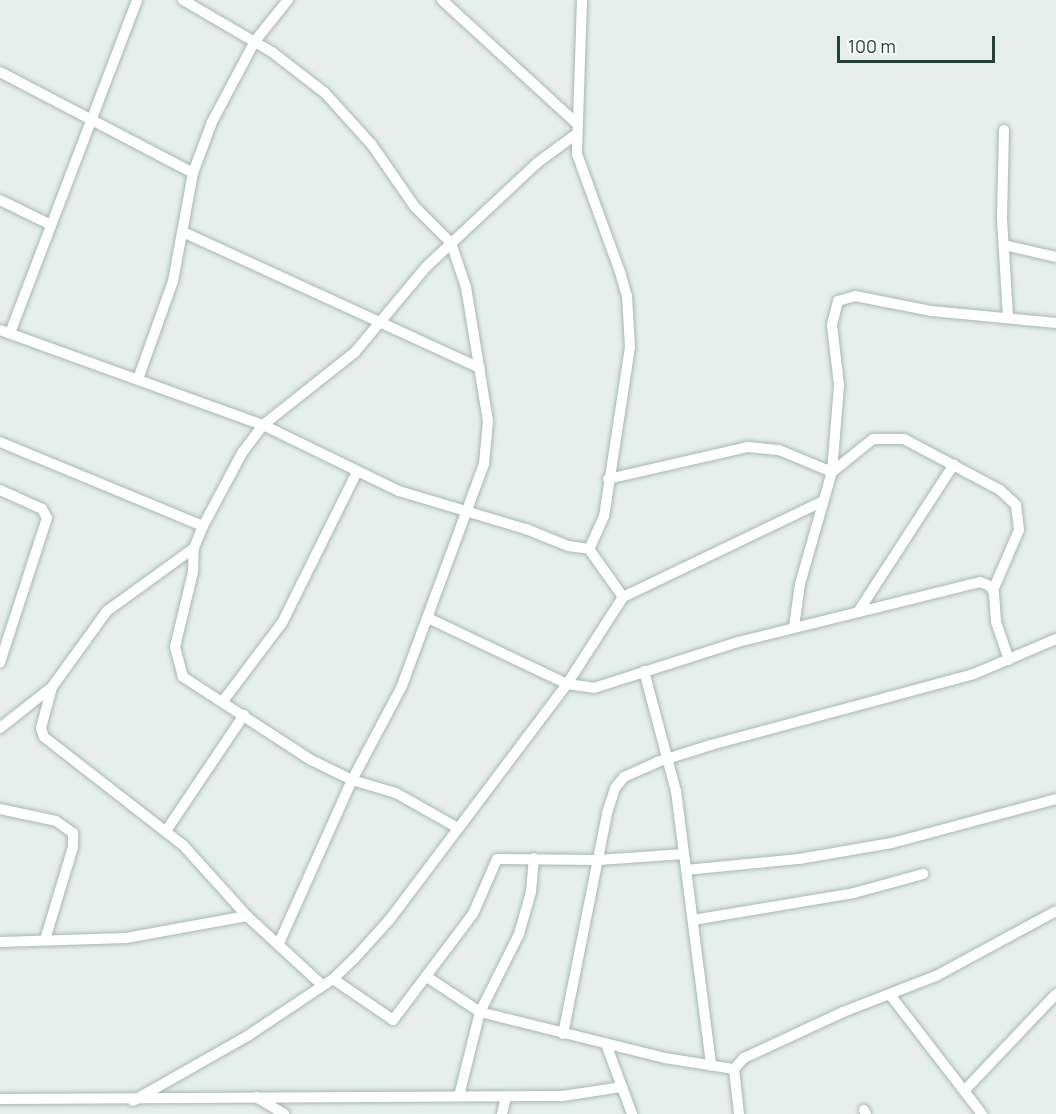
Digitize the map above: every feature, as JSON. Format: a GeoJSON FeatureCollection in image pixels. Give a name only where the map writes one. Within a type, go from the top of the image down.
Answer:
{"type":"FeatureCollection","features":[{"type":"Feature","properties":{"kind":"street"},"geometry":{"type":"LineString","coordinates":[[136,0],[89,117],[51,225],[5,332],[263,425],[357,472],[466,513],[526,529],[575,548],[589,549]]}},
{"type":"Feature","properties":{"kind":"street"},"geometry":{"type":"LineString","coordinates":[[183,0],[255,41],[325,93],[372,145],[415,207],[451,243],[466,287],[480,368],[488,445],[428,618],[390,712],[352,780],[279,943]]}},
{"type":"Feature","properties":{"kind":"street"},"geometry":{"type":"LineString","coordinates":[[138,379],[173,281],[185,233],[194,173],[230,84],[255,41],[288,0]]}},
{"type":"Feature","properties":{"kind":"street"},"geometry":{"type":"LineString","coordinates":[[442,0],[576,123]]}},
{"type":"Feature","properties":{"kind":"street"},"geometry":{"type":"LineString","coordinates":[[582,0],[575,135],[582,174],[620,272],[629,315],[627,374],[608,478],[604,516],[589,549]]}},
{"type":"Feature","properties":{"kind":"street"},"geometry":{"type":"LineString","coordinates":[[0,72],[194,173]]}},
{"type":"Feature","properties":{"kind":"street"},"geometry":{"type":"LineString","coordinates":[[1004,130],[1004,245],[1008,317]]}},
{"type":"Feature","properties":{"kind":"street"},"geometry":{"type":"LineString","coordinates":[[458,828],[396,793],[352,780],[311,760],[183,676],[176,659],[193,572],[194,548],[203,526],[242,453],[263,425],[355,352],[410,283],[537,163],[575,135]]}},
{"type":"Feature","properties":{"kind":"street"},"geometry":{"type":"LineString","coordinates":[[0,200],[51,225]]}},
{"type":"Feature","properties":{"kind":"street"},"geometry":{"type":"LineString","coordinates":[[185,233],[381,320],[442,354],[480,368]]}},
{"type":"Feature","properties":{"kind":"street"},"geometry":{"type":"LineString","coordinates":[[1004,245],[1056,257]]}},
{"type":"Feature","properties":{"kind":"street"},"geometry":{"type":"LineString","coordinates":[[794,627],[821,502],[832,472],[839,385],[832,325],[841,298],[855,296],[931,311],[1056,323]]}},
{"type":"Feature","properties":{"kind":"street"},"geometry":{"type":"LineString","coordinates":[[832,472],[863,445],[884,437],[914,442],[1000,490],[1016,505],[1019,530],[993,590],[996,621],[1009,660]]}},
{"type":"Feature","properties":{"kind":"street"},"geometry":{"type":"LineString","coordinates":[[0,442],[203,526]]}},
{"type":"Feature","properties":{"kind":"street"},"geometry":{"type":"LineString","coordinates":[[608,478],[748,447],[779,450],[832,472]]}},
{"type":"Feature","properties":{"kind":"street"},"geometry":{"type":"LineString","coordinates":[[858,612],[954,464]]}},
{"type":"Feature","properties":{"kind":"street"},"geometry":{"type":"LineString","coordinates":[[222,701],[282,623],[357,472]]}},
{"type":"Feature","properties":{"kind":"street"},"geometry":{"type":"LineString","coordinates":[[0,490],[42,509],[47,521],[0,663]]}},
{"type":"Feature","properties":{"kind":"street"},"geometry":{"type":"LineString","coordinates":[[133,1101],[249,1035],[333,979],[390,919],[567,684],[623,597],[821,502]]}},
{"type":"Feature","properties":{"kind":"street"},"geometry":{"type":"LineString","coordinates":[[0,728],[52,687],[107,611],[194,548]]}},
{"type":"Feature","properties":{"kind":"street"},"geometry":{"type":"LineString","coordinates":[[589,549],[623,597]]}},
{"type":"Feature","properties":{"kind":"street"},"geometry":{"type":"LineString","coordinates":[[428,618],[567,684],[594,688],[794,627],[975,583],[988,585],[993,590]]}},
{"type":"Feature","properties":{"kind":"street"},"geometry":{"type":"LineString","coordinates":[[563,1034],[607,813],[619,782],[630,773],[670,757],[950,682],[1055,643]]}},
{"type":"Feature","properties":{"kind":"street"},"geometry":{"type":"LineString","coordinates":[[644,671],[670,757],[711,1066]]}},
{"type":"Feature","properties":{"kind":"street"},"geometry":{"type":"LineString","coordinates":[[52,687],[41,728],[44,737],[166,831],[247,916],[279,943],[323,986]]}},
{"type":"Feature","properties":{"kind":"street"},"geometry":{"type":"LineString","coordinates":[[166,831],[244,715]]}},
{"type":"Feature","properties":{"kind":"street"},"geometry":{"type":"LineString","coordinates":[[686,870],[799,860],[891,843],[1056,799]]}},
{"type":"Feature","properties":{"kind":"street"},"geometry":{"type":"LineString","coordinates":[[0,809],[56,821],[73,832],[73,847],[45,940]]}},
{"type":"Feature","properties":{"kind":"street"},"geometry":{"type":"LineString","coordinates":[[333,979],[391,1021],[479,906],[497,860],[534,858],[597,860],[684,854]]}},
{"type":"Feature","properties":{"kind":"street"},"geometry":{"type":"LineString","coordinates":[[459,1096],[480,1012],[522,924],[534,858]]}},
{"type":"Feature","properties":{"kind":"street"},"geometry":{"type":"LineString","coordinates":[[693,920],[854,893],[923,874]]}},
{"type":"Feature","properties":{"kind":"street"},"geometry":{"type":"LineString","coordinates":[[739,1114],[734,1069],[744,1058],[799,1031],[936,976],[1056,911]]}},
{"type":"Feature","properties":{"kind":"street"},"geometry":{"type":"LineString","coordinates":[[0,942],[126,938],[247,916]]}},
{"type":"Feature","properties":{"kind":"street"},"geometry":{"type":"LineString","coordinates":[[427,976],[480,1012],[606,1044],[734,1069]]}},
{"type":"Feature","properties":{"kind":"street"},"geometry":{"type":"LineString","coordinates":[[965,1090],[1056,994]]}},
{"type":"Feature","properties":{"kind":"street"},"geometry":{"type":"LineString","coordinates":[[891,996],[982,1114]]}},
{"type":"Feature","properties":{"kind":"street"},"geometry":{"type":"LineString","coordinates":[[606,1044],[632,1114]]}},
{"type":"Feature","properties":{"kind":"street"},"geometry":{"type":"LineString","coordinates":[[0,1099],[133,1101],[253,1095],[563,1096],[621,1087]]}},
{"type":"Feature","properties":{"kind":"street"},"geometry":{"type":"LineString","coordinates":[[253,1095],[284,1114]]}},
{"type":"Feature","properties":{"kind":"street"},"geometry":{"type":"LineString","coordinates":[[502,1114],[506,1096]]}}]}
